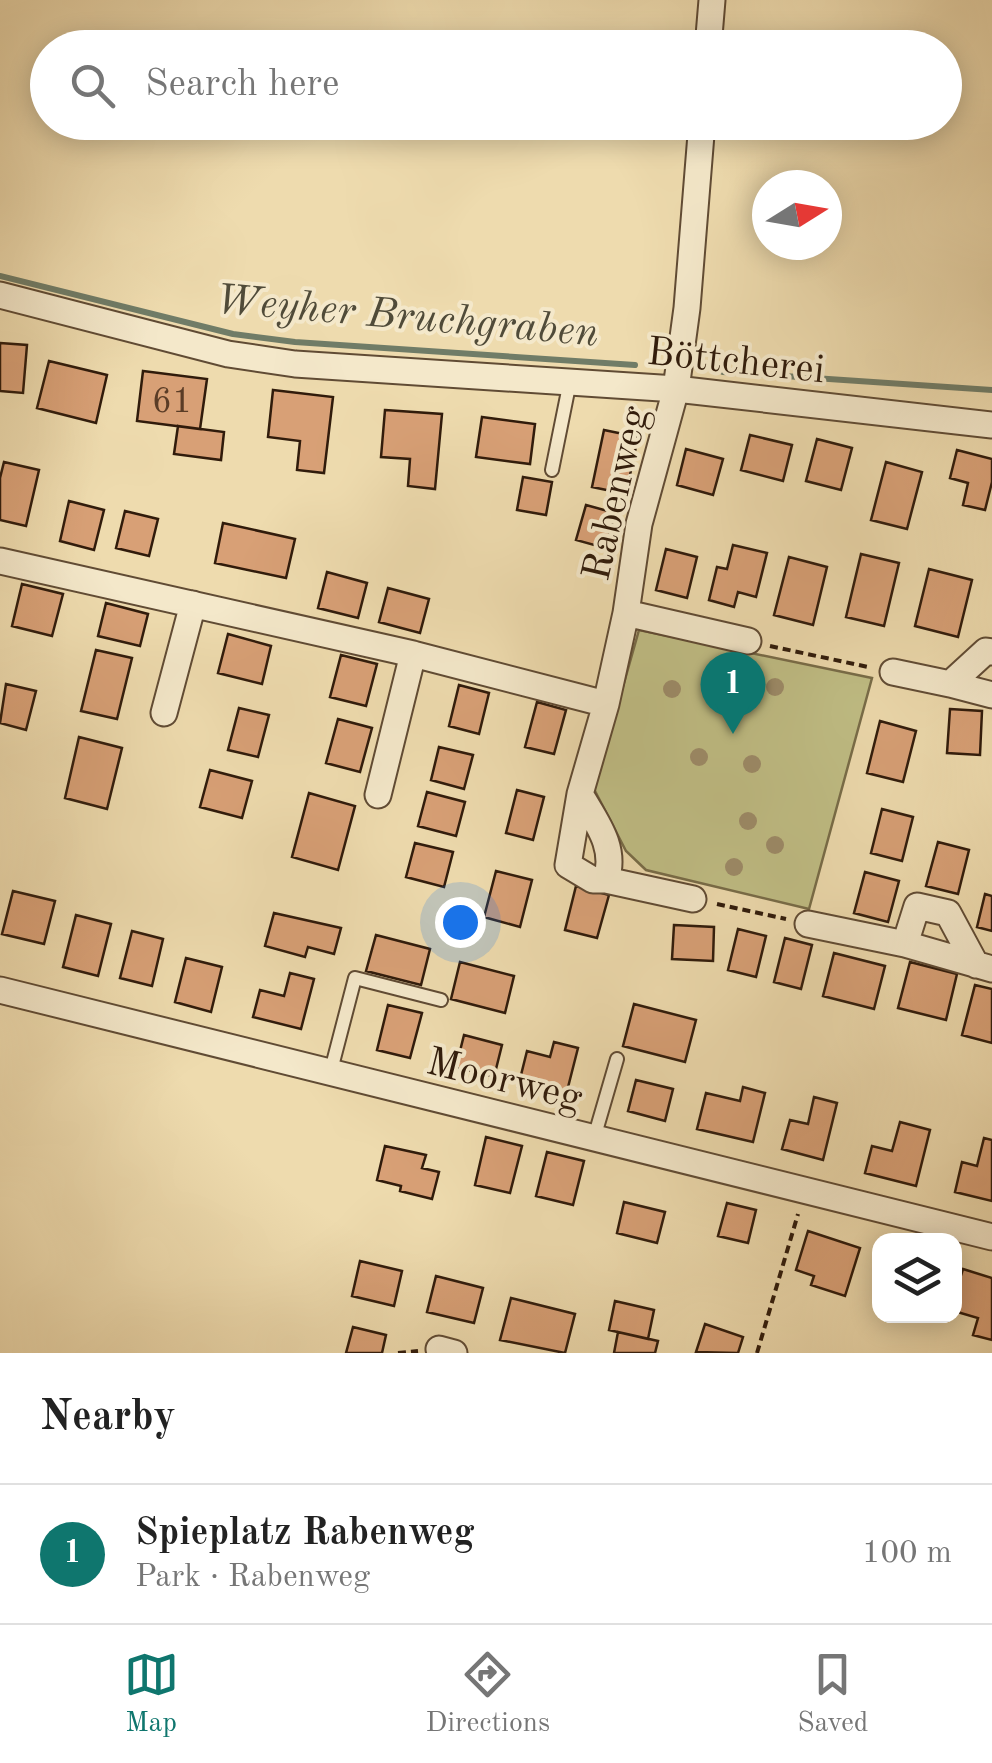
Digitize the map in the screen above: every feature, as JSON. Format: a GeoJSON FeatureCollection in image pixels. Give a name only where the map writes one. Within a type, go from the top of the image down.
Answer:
{"type":"FeatureCollection","features":[{"type":"Feature","properties":{"kind":"street"},"geometry":{"type":"LineString","coordinates":[[710,30],[712,0]]}},
{"type":"Feature","properties":{"kind":"street","name":"Rabenweg"},"geometry":{"type":"LineString","coordinates":[[693,899],[593,880],[568,865],[580,794],[606,704],[626,613],[639,524],[676,390],[701,140]]}},
{"type":"Feature","properties":{"kind":"street","name":"Böttcherei"},"geometry":{"type":"LineString","coordinates":[[0,295],[228,354],[295,364],[676,390],[992,425]]}},
{"type":"Feature","properties":{"kind":"street"},"geometry":{"type":"LineString","coordinates":[[0,561],[413,654],[606,704]]}},
{"type":"Feature","properties":{"kind":"street"},"geometry":{"type":"LineString","coordinates":[[164,713],[194,604]]}},
{"type":"Feature","properties":{"kind":"street","name":"Rabenweg"},"geometry":{"type":"LineString","coordinates":[[626,613],[748,641]]}},
{"type":"Feature","properties":{"kind":"street"},"geometry":{"type":"LineString","coordinates":[[950,684],[986,651],[992,652]]}},
{"type":"Feature","properties":{"kind":"street"},"geometry":{"type":"LineString","coordinates":[[378,795],[413,654]]}},
{"type":"Feature","properties":{"kind":"street"},"geometry":{"type":"LineString","coordinates":[[892,672],[992,695]]}},
{"type":"Feature","properties":{"kind":"street"},"geometry":{"type":"LineString","coordinates":[[580,794],[606,841],[612,863],[606,880]]}},
{"type":"Feature","properties":{"kind":"street"},"geometry":{"type":"LineString","coordinates":[[905,944],[917,906],[948,913],[984,966]]}},
{"type":"Feature","properties":{"kind":"street"},"geometry":{"type":"LineString","coordinates":[[808,924],[905,944],[984,966]]}},
{"type":"Feature","properties":{"kind":"street","name":"Moorweg"},"geometry":{"type":"LineString","coordinates":[[0,990],[992,1237]]}},
{"type":"Feature","properties":{"kind":"lane"},"geometry":{"type":"LineString","coordinates":[[552,470],[570,381]]}},
{"type":"Feature","properties":{"kind":"lane"},"geometry":{"type":"LineString","coordinates":[[330,1074],[355,978],[441,1000]]}},
{"type":"Feature","properties":{"kind":"lane"},"geometry":{"type":"LineString","coordinates":[[594,1139],[617,1059]]}},
{"type":"Feature","properties":{"kind":"path"},"geometry":{"type":"LineString","coordinates":[[748,641],[892,672]]}},
{"type":"Feature","properties":{"kind":"path"},"geometry":{"type":"LineString","coordinates":[[693,899],[808,924]]}},
{"type":"Feature","properties":{"kind":"path"},"geometry":{"type":"LineString","coordinates":[[757,1353],[804,1190]]}},
{"type":"Feature","properties":{"kind":"shaded area"},"geometry":{"type":"Polygon","coordinates":[[[639,630],[872,678],[809,909],[646,870],[626,851],[594,789],[639,630]]]}},
{"type":"Feature","properties":{"kind":"building"},"geometry":{"type":"Polygon","coordinates":[[[0,343],[27,345],[23,393],[0,391],[0,343]]]}},
{"type":"Feature","properties":{"kind":"building"},"geometry":{"type":"Polygon","coordinates":[[[49,361],[107,375],[96,423],[37,408],[49,361]]]}},
{"type":"Feature","properties":{"kind":"building"},"geometry":{"type":"Polygon","coordinates":[[[143,371],[207,379],[200,429],[137,421],[143,371]]]}},
{"type":"Feature","properties":{"kind":"building"},"geometry":{"type":"Polygon","coordinates":[[[273,390],[333,397],[324,473],[297,470],[300,441],[268,437],[273,390]]]}},
{"type":"Feature","properties":{"kind":"building"},"geometry":{"type":"Polygon","coordinates":[[[385,410],[442,414],[435,489],[408,486],[410,459],[381,457],[385,410]]]}},
{"type":"Feature","properties":{"kind":"building"},"geometry":{"type":"Polygon","coordinates":[[[482,417],[535,424],[530,464],[476,457],[482,417]]]}},
{"type":"Feature","properties":{"kind":"building"},"geometry":{"type":"Polygon","coordinates":[[[178,426],[224,432],[221,460],[174,454],[178,426]]]}},
{"type":"Feature","properties":{"kind":"building"},"geometry":{"type":"Polygon","coordinates":[[[604,430],[638,437],[626,494],[592,487],[604,430]]]}},
{"type":"Feature","properties":{"kind":"building"},"geometry":{"type":"Polygon","coordinates":[[[750,435],[792,445],[783,481],[741,470],[750,435]]]}},
{"type":"Feature","properties":{"kind":"building"},"geometry":{"type":"Polygon","coordinates":[[[817,439],[852,448],[841,490],[806,481],[817,439]]]}},
{"type":"Feature","properties":{"kind":"building"},"geometry":{"type":"Polygon","coordinates":[[[686,449],[723,459],[713,495],[677,485],[686,449]]]}},
{"type":"Feature","properties":{"kind":"building"},"geometry":{"type":"Polygon","coordinates":[[[957,450],[992,459],[992,482],[985,510],[963,505],[968,483],[950,478],[957,450]]]}},
{"type":"Feature","properties":{"kind":"building"},"geometry":{"type":"Polygon","coordinates":[[[4,462],[39,470],[26,526],[0,520],[4,462]]]}},
{"type":"Feature","properties":{"kind":"building"},"geometry":{"type":"Polygon","coordinates":[[[886,462],[922,472],[907,529],[871,520],[886,462]]]}},
{"type":"Feature","properties":{"kind":"building"},"geometry":{"type":"Polygon","coordinates":[[[523,477],[552,482],[546,515],[517,510],[523,477]]]}},
{"type":"Feature","properties":{"kind":"building"},"geometry":{"type":"Polygon","coordinates":[[[69,501],[104,510],[94,550],[60,541],[69,501]]]}},
{"type":"Feature","properties":{"kind":"building"},"geometry":{"type":"Polygon","coordinates":[[[586,505],[615,513],[605,548],[576,540],[586,505]]]}},
{"type":"Feature","properties":{"kind":"building"},"geometry":{"type":"Polygon","coordinates":[[[125,511],[158,519],[149,556],[116,548],[125,511]]]}},
{"type":"Feature","properties":{"kind":"building"},"geometry":{"type":"Polygon","coordinates":[[[223,523],[295,539],[286,578],[215,563],[223,523]]]}},
{"type":"Feature","properties":{"kind":"building"},"geometry":{"type":"Polygon","coordinates":[[[733,545],[767,553],[756,597],[738,592],[734,607],[709,600],[717,567],[727,569],[733,545]]]}},
{"type":"Feature","properties":{"kind":"building"},"geometry":{"type":"Polygon","coordinates":[[[666,549],[697,557],[687,598],[656,590],[666,549]]]}},
{"type":"Feature","properties":{"kind":"building"},"geometry":{"type":"Polygon","coordinates":[[[861,554],[899,563],[884,626],[846,617],[861,554]]]}},
{"type":"Feature","properties":{"kind":"building"},"geometry":{"type":"Polygon","coordinates":[[[789,557],[827,567],[813,625],[774,615],[789,557]]]}},
{"type":"Feature","properties":{"kind":"building"},"geometry":{"type":"Polygon","coordinates":[[[929,569],[972,580],[958,637],[915,626],[929,569]]]}},
{"type":"Feature","properties":{"kind":"building"},"geometry":{"type":"Polygon","coordinates":[[[327,572],[367,583],[358,618],[318,608],[327,572]]]}},
{"type":"Feature","properties":{"kind":"building"},"geometry":{"type":"Polygon","coordinates":[[[22,584],[63,594],[52,636],[12,626],[22,584]]]}},
{"type":"Feature","properties":{"kind":"building"},"geometry":{"type":"Polygon","coordinates":[[[388,588],[429,599],[420,633],[379,622],[388,588]]]}},
{"type":"Feature","properties":{"kind":"building"},"geometry":{"type":"Polygon","coordinates":[[[106,603],[148,614],[140,646],[98,636],[106,603]]]}},
{"type":"Feature","properties":{"kind":"building"},"geometry":{"type":"Polygon","coordinates":[[[228,634],[271,646],[262,684],[218,673],[228,634]]]}},
{"type":"Feature","properties":{"kind":"building"},"geometry":{"type":"Polygon","coordinates":[[[96,650],[132,658],[117,719],[81,711],[96,650]]]}},
{"type":"Feature","properties":{"kind":"building"},"geometry":{"type":"Polygon","coordinates":[[[341,655],[377,664],[366,706],[330,697],[341,655]]]}},
{"type":"Feature","properties":{"kind":"building"},"geometry":{"type":"Polygon","coordinates":[[[6,684],[36,691],[26,730],[0,723],[6,684]]]}},
{"type":"Feature","properties":{"kind":"building"},"geometry":{"type":"Polygon","coordinates":[[[459,685],[489,693],[479,734],[449,726],[459,685]]]}},
{"type":"Feature","properties":{"kind":"building"},"geometry":{"type":"Polygon","coordinates":[[[537,702],[566,710],[554,754],[525,747],[537,702]]]}},
{"type":"Feature","properties":{"kind":"building"},"geometry":{"type":"Polygon","coordinates":[[[239,708],[269,715],[258,757],[228,750],[239,708]]]}},
{"type":"Feature","properties":{"kind":"building"},"geometry":{"type":"Polygon","coordinates":[[[950,709],[982,711],[980,755],[947,753],[950,709]]]}},
{"type":"Feature","properties":{"kind":"building"},"geometry":{"type":"Polygon","coordinates":[[[338,719],[372,728],[360,772],[326,763],[338,719]]]}},
{"type":"Feature","properties":{"kind":"building"},"geometry":{"type":"Polygon","coordinates":[[[880,721],[916,731],[903,782],[867,773],[880,721]]]}},
{"type":"Feature","properties":{"kind":"building"},"geometry":{"type":"Polygon","coordinates":[[[79,737],[122,748],[107,809],[65,798],[79,737]]]}},
{"type":"Feature","properties":{"kind":"building"},"geometry":{"type":"Polygon","coordinates":[[[439,747],[473,755],[464,789],[431,780],[439,747]]]}},
{"type":"Feature","properties":{"kind":"building"},"geometry":{"type":"Polygon","coordinates":[[[210,770],[252,781],[242,818],[200,807],[210,770]]]}},
{"type":"Feature","properties":{"kind":"building"},"geometry":{"type":"Polygon","coordinates":[[[517,790],[544,797],[533,840],[506,833],[517,790]]]}},
{"type":"Feature","properties":{"kind":"building"},"geometry":{"type":"Polygon","coordinates":[[[427,792],[465,802],[456,836],[418,826],[427,792]]]}},
{"type":"Feature","properties":{"kind":"building"},"geometry":{"type":"Polygon","coordinates":[[[309,793],[355,806],[338,870],[292,857],[309,793]]]}},
{"type":"Feature","properties":{"kind":"building"},"geometry":{"type":"Polygon","coordinates":[[[882,809],[913,817],[902,861],[871,853],[882,809]]]}},
{"type":"Feature","properties":{"kind":"building"},"geometry":{"type":"Polygon","coordinates":[[[938,842],[969,850],[958,894],[926,886],[938,842]]]}},
{"type":"Feature","properties":{"kind":"building"},"geometry":{"type":"Polygon","coordinates":[[[415,843],[453,852],[444,887],[406,877],[415,843]]]}},
{"type":"Feature","properties":{"kind":"building"},"geometry":{"type":"Polygon","coordinates":[[[496,871],[532,880],[520,927],[484,917],[496,871]]]}},
{"type":"Feature","properties":{"kind":"building"},"geometry":{"type":"Polygon","coordinates":[[[865,872],[899,881],[888,922],[854,913],[865,872]]]}},
{"type":"Feature","properties":{"kind":"building"},"geometry":{"type":"Polygon","coordinates":[[[576,886],[609,895],[597,938],[565,930],[576,886]]]}},
{"type":"Feature","properties":{"kind":"building"},"geometry":{"type":"Polygon","coordinates":[[[13,891],[55,901],[44,944],[2,934],[13,891]]]}},
{"type":"Feature","properties":{"kind":"building"},"geometry":{"type":"Polygon","coordinates":[[[985,894],[992,896],[992,931],[977,927],[985,894]]]}},
{"type":"Feature","properties":{"kind":"building"},"geometry":{"type":"Polygon","coordinates":[[[274,913],[341,928],[334,954],[308,947],[305,957],[265,946],[274,913]]]}},
{"type":"Feature","properties":{"kind":"building"},"geometry":{"type":"Polygon","coordinates":[[[76,915],[111,924],[98,976],[63,967],[76,915]]]}},
{"type":"Feature","properties":{"kind":"building"},"geometry":{"type":"Polygon","coordinates":[[[674,925],[714,927],[713,961],[672,959],[674,925]]]}},
{"type":"Feature","properties":{"kind":"building"},"geometry":{"type":"Polygon","coordinates":[[[738,929],[766,936],[756,977],[728,970],[738,929]]]}},
{"type":"Feature","properties":{"kind":"building"},"geometry":{"type":"Polygon","coordinates":[[[132,931],[163,939],[152,986],[120,978],[132,931]]]}},
{"type":"Feature","properties":{"kind":"building"},"geometry":{"type":"Polygon","coordinates":[[[376,935],[430,949],[421,985],[366,971],[376,935]]]}},
{"type":"Feature","properties":{"kind":"building"},"geometry":{"type":"Polygon","coordinates":[[[785,938],[812,945],[801,989],[774,982],[785,938]]]}},
{"type":"Feature","properties":{"kind":"building"},"geometry":{"type":"Polygon","coordinates":[[[834,953],[885,966],[874,1009],[823,996],[834,953]]]}},
{"type":"Feature","properties":{"kind":"building"},"geometry":{"type":"Polygon","coordinates":[[[186,958],[222,967],[211,1012],[175,1002],[186,958]]]}},
{"type":"Feature","properties":{"kind":"building"},"geometry":{"type":"Polygon","coordinates":[[[460,962],[514,976],[505,1013],[451,999],[460,962]]]}},
{"type":"Feature","properties":{"kind":"building"},"geometry":{"type":"Polygon","coordinates":[[[910,962],[957,974],[946,1020],[898,1008],[910,962]]]}},
{"type":"Feature","properties":{"kind":"building"},"geometry":{"type":"Polygon","coordinates":[[[290,973],[314,979],[301,1029],[253,1017],[260,990],[284,996],[290,973]]]}},
{"type":"Feature","properties":{"kind":"building"},"geometry":{"type":"Polygon","coordinates":[[[975,985],[992,989],[992,1043],[962,1035],[975,985]]]}},
{"type":"Feature","properties":{"kind":"building"},"geometry":{"type":"Polygon","coordinates":[[[634,1004],[696,1020],[685,1062],[623,1046],[634,1004]]]}},
{"type":"Feature","properties":{"kind":"building"},"geometry":{"type":"Polygon","coordinates":[[[388,1005],[422,1013],[410,1058],[377,1050],[388,1005]]]}},
{"type":"Feature","properties":{"kind":"building"},"geometry":{"type":"Polygon","coordinates":[[[464,1035],[502,1045],[494,1077],[456,1067],[464,1035]]]}},
{"type":"Feature","properties":{"kind":"building"},"geometry":{"type":"Polygon","coordinates":[[[554,1042],[578,1048],[565,1099],[518,1087],[527,1051],[550,1057],[554,1042]]]}},
{"type":"Feature","properties":{"kind":"building"},"geometry":{"type":"Polygon","coordinates":[[[636,1080],[673,1089],[665,1121],[628,1111],[636,1080]]]}},
{"type":"Feature","properties":{"kind":"building"},"geometry":{"type":"Polygon","coordinates":[[[743,1087],[765,1093],[753,1142],[697,1129],[706,1093],[740,1101],[743,1087]]]}},
{"type":"Feature","properties":{"kind":"building"},"geometry":{"type":"Polygon","coordinates":[[[814,1097],[837,1103],[823,1160],[782,1149],[790,1120],[808,1124],[814,1097]]]}},
{"type":"Feature","properties":{"kind":"building"},"geometry":{"type":"Polygon","coordinates":[[[900,1122],[930,1130],[916,1186],[865,1173],[872,1146],[892,1151],[900,1122]]]}},
{"type":"Feature","properties":{"kind":"building"},"geometry":{"type":"Polygon","coordinates":[[[486,1137],[522,1146],[510,1193],[475,1185],[486,1137]]]}},
{"type":"Feature","properties":{"kind":"building"},"geometry":{"type":"Polygon","coordinates":[[[984,1138],[992,1140],[992,1201],[955,1192],[962,1162],[977,1166],[984,1138]]]}},
{"type":"Feature","properties":{"kind":"building"},"geometry":{"type":"Polygon","coordinates":[[[385,1146],[426,1155],[422,1168],[439,1172],[432,1199],[377,1180],[385,1146]]]}},
{"type":"Feature","properties":{"kind":"building"},"geometry":{"type":"Polygon","coordinates":[[[547,1152],[584,1161],[573,1205],[536,1196],[547,1152]]]}},
{"type":"Feature","properties":{"kind":"building"},"geometry":{"type":"Polygon","coordinates":[[[624,1202],[665,1212],[657,1243],[617,1233],[624,1202]]]}},
{"type":"Feature","properties":{"kind":"building"},"geometry":{"type":"Polygon","coordinates":[[[727,1203],[756,1210],[748,1243],[718,1236],[727,1203]]]}},
{"type":"Feature","properties":{"kind":"building"},"geometry":{"type":"Polygon","coordinates":[[[808,1231],[860,1248],[845,1296],[811,1285],[814,1276],[796,1270],[808,1231]]]}},
{"type":"Feature","properties":{"kind":"building"},"geometry":{"type":"Polygon","coordinates":[[[360,1261],[402,1271],[394,1306],[352,1296],[360,1261]]]}},
{"type":"Feature","properties":{"kind":"building"},"geometry":{"type":"Polygon","coordinates":[[[963,1269],[992,1278],[992,1340],[973,1335],[978,1318],[962,1313],[963,1269]]]}},
{"type":"Feature","properties":{"kind":"building"},"geometry":{"type":"Polygon","coordinates":[[[436,1276],[483,1288],[474,1323],[427,1312],[436,1276]]]}},
{"type":"Feature","properties":{"kind":"building"},"geometry":{"type":"Polygon","coordinates":[[[511,1298],[575,1314],[565,1353],[500,1340],[511,1298]]]}},
{"type":"Feature","properties":{"kind":"building"},"geometry":{"type":"Polygon","coordinates":[[[615,1301],[654,1310],[648,1339],[609,1330],[615,1301]]]}},
{"type":"Feature","properties":{"kind":"building"},"geometry":{"type":"Polygon","coordinates":[[[705,1324],[743,1337],[738,1353],[696,1352],[705,1324]]]}},
{"type":"Feature","properties":{"kind":"building"},"geometry":{"type":"Polygon","coordinates":[[[353,1327],[386,1335],[382,1353],[346,1353],[353,1327]]]}},
{"type":"Feature","properties":{"kind":"building"},"geometry":{"type":"Polygon","coordinates":[[[618,1332],[658,1341],[655,1353],[614,1353],[618,1332]]]}},
{"type":"Feature","properties":{"kind":"waterway","name":"Weyher Bruchgraben"},"geometry":{"type":"LineString","coordinates":[[0,276],[233,334],[295,342],[635,365]]}},
{"type":"Feature","properties":{"kind":"waterway","name":"Weyher Bruchgraben"},"geometry":{"type":"LineString","coordinates":[[723,372],[992,390]]}},
{"type":"Feature","properties":{"kind":"place","name":"Spieplatz Rabenweg"},"geometry":{"type":"Point","coordinates":[733,734]}}]}
